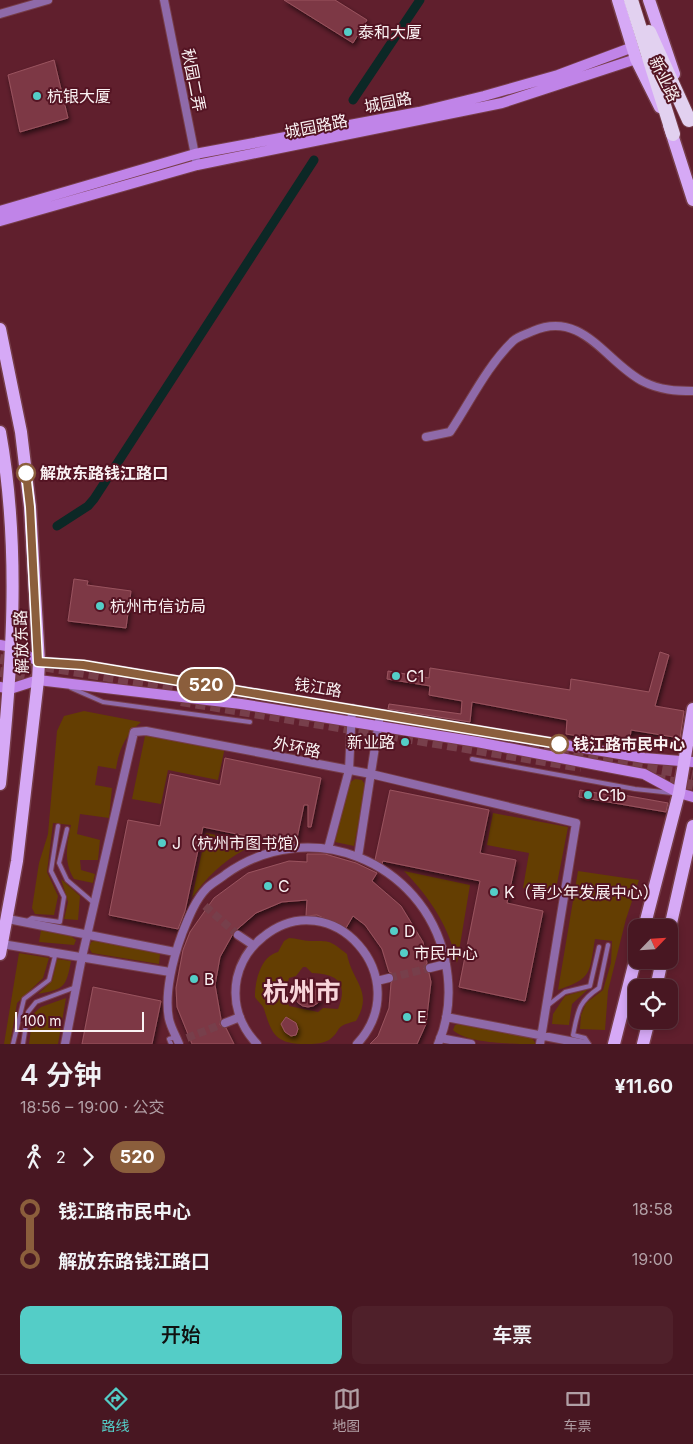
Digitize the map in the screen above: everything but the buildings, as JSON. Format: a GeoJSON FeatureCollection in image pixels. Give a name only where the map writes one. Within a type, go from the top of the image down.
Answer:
{"type":"FeatureCollection","features":[{"type":"Feature","properties":{"kind":"highway"},"geometry":{"type":"LineString","coordinates":[[631,0],[673,134]]}},
{"type":"Feature","properties":{"kind":"highway"},"geometry":{"type":"LineString","coordinates":[[638,0],[654,46],[691,125]]}},
{"type":"Feature","properties":{"kind":"main road","name":"新业路"},"geometry":{"type":"LineString","coordinates":[[618,0],[634,53],[673,134],[693,200]]}},
{"type":"Feature","properties":{"kind":"main road","name":"新业路"},"geometry":{"type":"LineString","coordinates":[[649,0],[691,125]]}},
{"type":"Feature","properties":{"kind":"main road","name":"城园路"},"geometry":{"type":"LineString","coordinates":[[0,211],[194,154],[419,112],[634,53]]}},
{"type":"Feature","properties":{"kind":"main road","name":"城园路路"},"geometry":{"type":"LineString","coordinates":[[0,221],[197,165],[502,103],[634,53]]}},
{"type":"Feature","properties":{"kind":"main road","name":"解放东路"},"geometry":{"type":"LineString","coordinates":[[0,329],[21,432],[30,507],[38,662],[38,680],[17,862],[1,949]]}},
{"type":"Feature","properties":{"kind":"main road","name":"解放东路"},"geometry":{"type":"LineString","coordinates":[[0,432],[13,528],[0,784]]}},
{"type":"Feature","properties":{"kind":"main road","name":"钱江路"},"geometry":{"type":"LineString","coordinates":[[6,646],[38,662],[83,665],[688,762]]}},
{"type":"Feature","properties":{"kind":"main road","name":"钱江路"},"geometry":{"type":"LineString","coordinates":[[5,688],[38,680],[242,704],[378,726],[644,774],[678,793],[693,797]]}},
{"type":"Feature","properties":{"kind":"main road"},"geometry":{"type":"LineString","coordinates":[[646,919],[678,793],[688,762],[693,709]]}},
{"type":"Feature","properties":{"kind":"main road"},"geometry":{"type":"LineString","coordinates":[[672,919],[693,826]]}},
{"type":"Feature","properties":{"kind":"main road"},"geometry":{"type":"LineString","coordinates":[[614,1044],[633,969]]}},
{"type":"Feature","properties":{"kind":"main road"},"geometry":{"type":"LineString","coordinates":[[643,1044],[647,1029]]}},
{"type":"Feature","properties":{"kind":"street"},"geometry":{"type":"LineString","coordinates":[[0,14],[48,0]]}},
{"type":"Feature","properties":{"kind":"street","name":"秋园二弄"},"geometry":{"type":"LineString","coordinates":[[164,0],[197,165]]}},
{"type":"Feature","properties":{"kind":"street"},"geometry":{"type":"LineString","coordinates":[[426,437],[450,432],[496,360],[514,339],[546,325],[569,328],[593,340],[644,382],[669,390],[693,391]]}},
{"type":"Feature","properties":{"kind":"street"},"geometry":{"type":"LineString","coordinates":[[328,849],[349,770],[352,708]]}},
{"type":"Feature","properties":{"kind":"street"},"geometry":{"type":"LineString","coordinates":[[358,857],[380,714]]}},
{"type":"Feature","properties":{"kind":"street","name":"外环路"},"geometry":{"type":"LineString","coordinates":[[65,1044],[82,957],[134,732],[146,731],[371,774],[576,823],[541,1040]]}},
{"type":"Feature","properties":{"kind":"street"},"geometry":{"type":"LineString","coordinates":[[187,1038],[176,1042],[169,1019],[170,972],[175,952],[189,916],[202,904],[207,888],[245,861],[290,847],[328,849],[358,857],[380,866],[416,896],[440,936],[450,981],[445,1027],[439,1041],[471,1044]]}},
{"type":"Feature","properties":{"kind":"street"},"geometry":{"type":"LineString","coordinates":[[8,919],[175,952]]}},
{"type":"Feature","properties":{"kind":"street"},"geometry":{"type":"LineString","coordinates":[[257,1044],[247,1034],[240,1017],[235,988],[240,966],[252,945],[271,930],[294,922],[318,921],[340,929],[360,944],[373,964],[377,981],[377,1011],[361,1043]]}},
{"type":"Feature","properties":{"kind":"street"},"geometry":{"type":"LineString","coordinates":[[238,935],[252,945]]}},
{"type":"Feature","properties":{"kind":"street"},"geometry":{"type":"LineString","coordinates":[[1,949],[27,947],[170,972]]}},
{"type":"Feature","properties":{"kind":"street"},"geometry":{"type":"LineString","coordinates":[[430,968],[446,964]]}},
{"type":"Feature","properties":{"kind":"street"},"geometry":{"type":"LineString","coordinates":[[377,981],[389,978]]}},
{"type":"Feature","properties":{"kind":"street"},"geometry":{"type":"LineString","coordinates":[[226,1023],[240,1017]]}},
{"type":"Feature","properties":{"kind":"street"},"geometry":{"type":"LineString","coordinates":[[446,1017],[541,1040],[585,1044]]}},
{"type":"Feature","properties":{"kind":"lane"},"geometry":{"type":"LineString","coordinates":[[60,683],[103,702],[250,722]]}},
{"type":"Feature","properties":{"kind":"lane"},"geometry":{"type":"LineString","coordinates":[[472,759],[635,789],[678,793]]}},
{"type":"Feature","properties":{"kind":"lane"},"geometry":{"type":"LineString","coordinates":[[25,922],[32,918],[60,922],[64,898],[51,872],[58,826]]}},
{"type":"Feature","properties":{"kind":"lane"},"geometry":{"type":"LineString","coordinates":[[66,829],[59,863],[67,880],[95,904]]}},
{"type":"Feature","properties":{"kind":"lane"},"geometry":{"type":"LineString","coordinates":[[589,1044],[586,1038],[573,1035],[578,1010],[584,998],[599,988],[608,945]]}},
{"type":"Feature","properties":{"kind":"lane"},"geometry":{"type":"LineString","coordinates":[[547,1006],[565,992],[590,986],[599,946]]}},
{"type":"Feature","properties":{"kind":"lane"},"geometry":{"type":"LineString","coordinates":[[13,1044],[24,999],[49,980],[54,956],[28,950],[27,947]]}},
{"type":"Feature","properties":{"kind":"lane"},"geometry":{"type":"LineString","coordinates":[[23,1044],[28,1012],[36,1002],[76,987]]}},
{"type":"Feature","properties":{"kind":"shaded area"},"geometry":{"type":"Polygon","coordinates":[[[84,711],[141,722],[124,743],[116,769],[98,766],[95,785],[112,788],[109,818],[80,814],[77,834],[100,840],[98,860],[80,860],[81,870],[95,874],[93,883],[74,879],[68,866],[67,852],[71,825],[53,823],[47,872],[58,896],[54,915],[35,914],[32,908],[39,863],[48,834],[57,731],[64,716],[84,711]]]}},
{"type":"Feature","properties":{"kind":"shaded area"},"geometry":{"type":"Polygon","coordinates":[[[146,731],[225,747],[218,780],[168,770],[161,804],[132,799],[146,731]]]}},
{"type":"Feature","properties":{"kind":"shaded area"},"geometry":{"type":"Polygon","coordinates":[[[355,779],[362,780],[366,786],[354,846],[335,842],[349,783],[355,779]]]}},
{"type":"Feature","properties":{"kind":"shaded area"},"geometry":{"type":"Polygon","coordinates":[[[493,813],[568,827],[555,894],[523,888],[529,853],[487,845],[493,813]]]}},
{"type":"Feature","properties":{"kind":"shaded area"},"geometry":{"type":"Polygon","coordinates":[[[206,833],[267,845],[246,849],[236,854],[209,877],[192,898],[206,833]]]}},
{"type":"Feature","properties":{"kind":"shaded area"},"geometry":{"type":"Polygon","coordinates":[[[404,871],[470,885],[457,963],[444,925],[430,902],[404,871]]]}},
{"type":"Feature","properties":{"kind":"shaded area"},"geometry":{"type":"Polygon","coordinates":[[[578,871],[639,880],[626,919],[608,991],[605,1030],[580,1029],[581,1015],[586,1003],[603,990],[611,963],[612,941],[595,939],[592,960],[584,978],[558,990],[578,871]]]}},
{"type":"Feature","properties":{"kind":"shaded area"},"geometry":{"type":"Polygon","coordinates":[[[61,879],[80,896],[78,920],[64,919],[68,902],[61,879]]]}},
{"type":"Feature","properties":{"kind":"shaded area"},"geometry":{"type":"Polygon","coordinates":[[[41,930],[71,936],[76,940],[74,945],[39,942],[41,930]]]}},
{"type":"Feature","properties":{"kind":"shaded area"},"geometry":{"type":"Polygon","coordinates":[[[289,938],[307,941],[326,941],[347,954],[360,987],[363,1002],[356,1021],[341,1027],[329,1040],[318,1044],[296,1044],[282,1040],[273,1032],[263,1008],[255,997],[256,983],[263,964],[272,954],[278,952],[284,941],[289,938]],[[303,967],[296,976],[289,978],[285,994],[289,1006],[318,1012],[323,1008],[338,1009],[342,993],[339,982],[329,976],[312,973],[306,967],[303,967]]]}},
{"type":"Feature","properties":{"kind":"shaded area"},"geometry":{"type":"Polygon","coordinates":[[[97,940],[160,954],[159,964],[92,953],[89,948],[91,942],[97,940]]]}},
{"type":"Feature","properties":{"kind":"shaded area"},"geometry":{"type":"Polygon","coordinates":[[[19,953],[49,958],[43,978],[17,1003],[10,1044],[4,1044],[19,953]]]}},
{"type":"Feature","properties":{"kind":"shaded area"},"geometry":{"type":"Polygon","coordinates":[[[57,959],[71,961],[65,982],[53,991],[38,994],[52,981],[57,959]]]}},
{"type":"Feature","properties":{"kind":"shaded area"},"geometry":{"type":"Polygon","coordinates":[[[596,982],[572,1004],[569,1025],[552,1024],[553,1014],[565,996],[585,990],[596,982]]]}},
{"type":"Feature","properties":{"kind":"shaded area"},"geometry":{"type":"Polygon","coordinates":[[[66,998],[58,1044],[29,1044],[33,1014],[41,1007],[66,998]]]}},
{"type":"Feature","properties":{"kind":"shaded area"},"geometry":{"type":"Polygon","coordinates":[[[461,1023],[532,1038],[536,1044],[480,1041],[469,1038],[453,1030],[455,1025],[461,1023]]]}},
{"type":"Feature","properties":{"kind":"waterway"},"geometry":{"type":"LineString","coordinates":[[353,100],[420,0]]}},
{"type":"Feature","properties":{"kind":"waterway"},"geometry":{"type":"LineString","coordinates":[[57,526],[88,506],[94,499],[314,160]]}},
{"type":"Feature","properties":{"kind":"tunnel"},"geometry":{"type":"LineString","coordinates":[[0,659],[248,700]]}},
{"type":"Feature","properties":{"kind":"tunnel"},"geometry":{"type":"LineString","coordinates":[[0,672],[43,679]]}},
{"type":"Feature","properties":{"kind":"tunnel"},"geometry":{"type":"LineString","coordinates":[[181,701],[581,767]]}},
{"type":"Feature","properties":{"kind":"tunnel"},"geometry":{"type":"LineString","coordinates":[[529,747],[693,775]]}},
{"type":"Feature","properties":{"kind":"tunnel"},"geometry":{"type":"LineString","coordinates":[[655,779],[693,785]]}},
{"type":"Feature","properties":{"kind":"tunnel"},"geometry":{"type":"LineString","coordinates":[[205,906],[238,935]]}},
{"type":"Feature","properties":{"kind":"tunnel"},"geometry":{"type":"LineString","coordinates":[[389,978],[430,968]]}},
{"type":"Feature","properties":{"kind":"tunnel"},"geometry":{"type":"LineString","coordinates":[[187,1038],[225,1023]]}},
{"type":"Feature","properties":{"kind":"bus line","name":"520"},"geometry":{"type":"LineString","coordinates":[[26,473],[30,507],[38,662],[83,665],[352,708],[559,744]]}},
{"type":"Feature","properties":{"kind":"place","name":"泰和大厦"},"geometry":{"type":"Point","coordinates":[348,32]}},
{"type":"Feature","properties":{"kind":"place","name":"杭银大厦"},"geometry":{"type":"Point","coordinates":[37,96]}},
{"type":"Feature","properties":{"kind":"place","name":"解放东路钱江路口"},"geometry":{"type":"Point","coordinates":[26,473]}},
{"type":"Feature","properties":{"kind":"place","name":"杭州市信访局"},"geometry":{"type":"Point","coordinates":[100,606]}},
{"type":"Feature","properties":{"kind":"place","name":"C1"},"geometry":{"type":"Point","coordinates":[396,676]}},
{"type":"Feature","properties":{"kind":"place","name":"新业路"},"geometry":{"type":"Point","coordinates":[405,742]}},
{"type":"Feature","properties":{"kind":"place","name":"钱江路市民中心"},"geometry":{"type":"Point","coordinates":[559,744]}},
{"type":"Feature","properties":{"kind":"place","name":"C1b"},"geometry":{"type":"Point","coordinates":[588,795]}},
{"type":"Feature","properties":{"kind":"place","name":"J（杭州市图书馆）"},"geometry":{"type":"Point","coordinates":[162,843]}},
{"type":"Feature","properties":{"kind":"place","name":"C"},"geometry":{"type":"Point","coordinates":[268,886]}},
{"type":"Feature","properties":{"kind":"place","name":"K（青少年发展中心）"},"geometry":{"type":"Point","coordinates":[494,892]}},
{"type":"Feature","properties":{"kind":"place","name":"D"},"geometry":{"type":"Point","coordinates":[394,931]}},
{"type":"Feature","properties":{"kind":"place","name":"市民中心"},"geometry":{"type":"Point","coordinates":[404,953]}},
{"type":"Feature","properties":{"kind":"place","name":"B"},"geometry":{"type":"Point","coordinates":[194,979]}},
{"type":"Feature","properties":{"kind":"place","name":"E"},"geometry":{"type":"Point","coordinates":[407,1017]}},
{"type":"Feature","properties":{"kind":"district","name":"杭州市"},"geometry":{"type":"Point","coordinates":[302,991]}}]}
